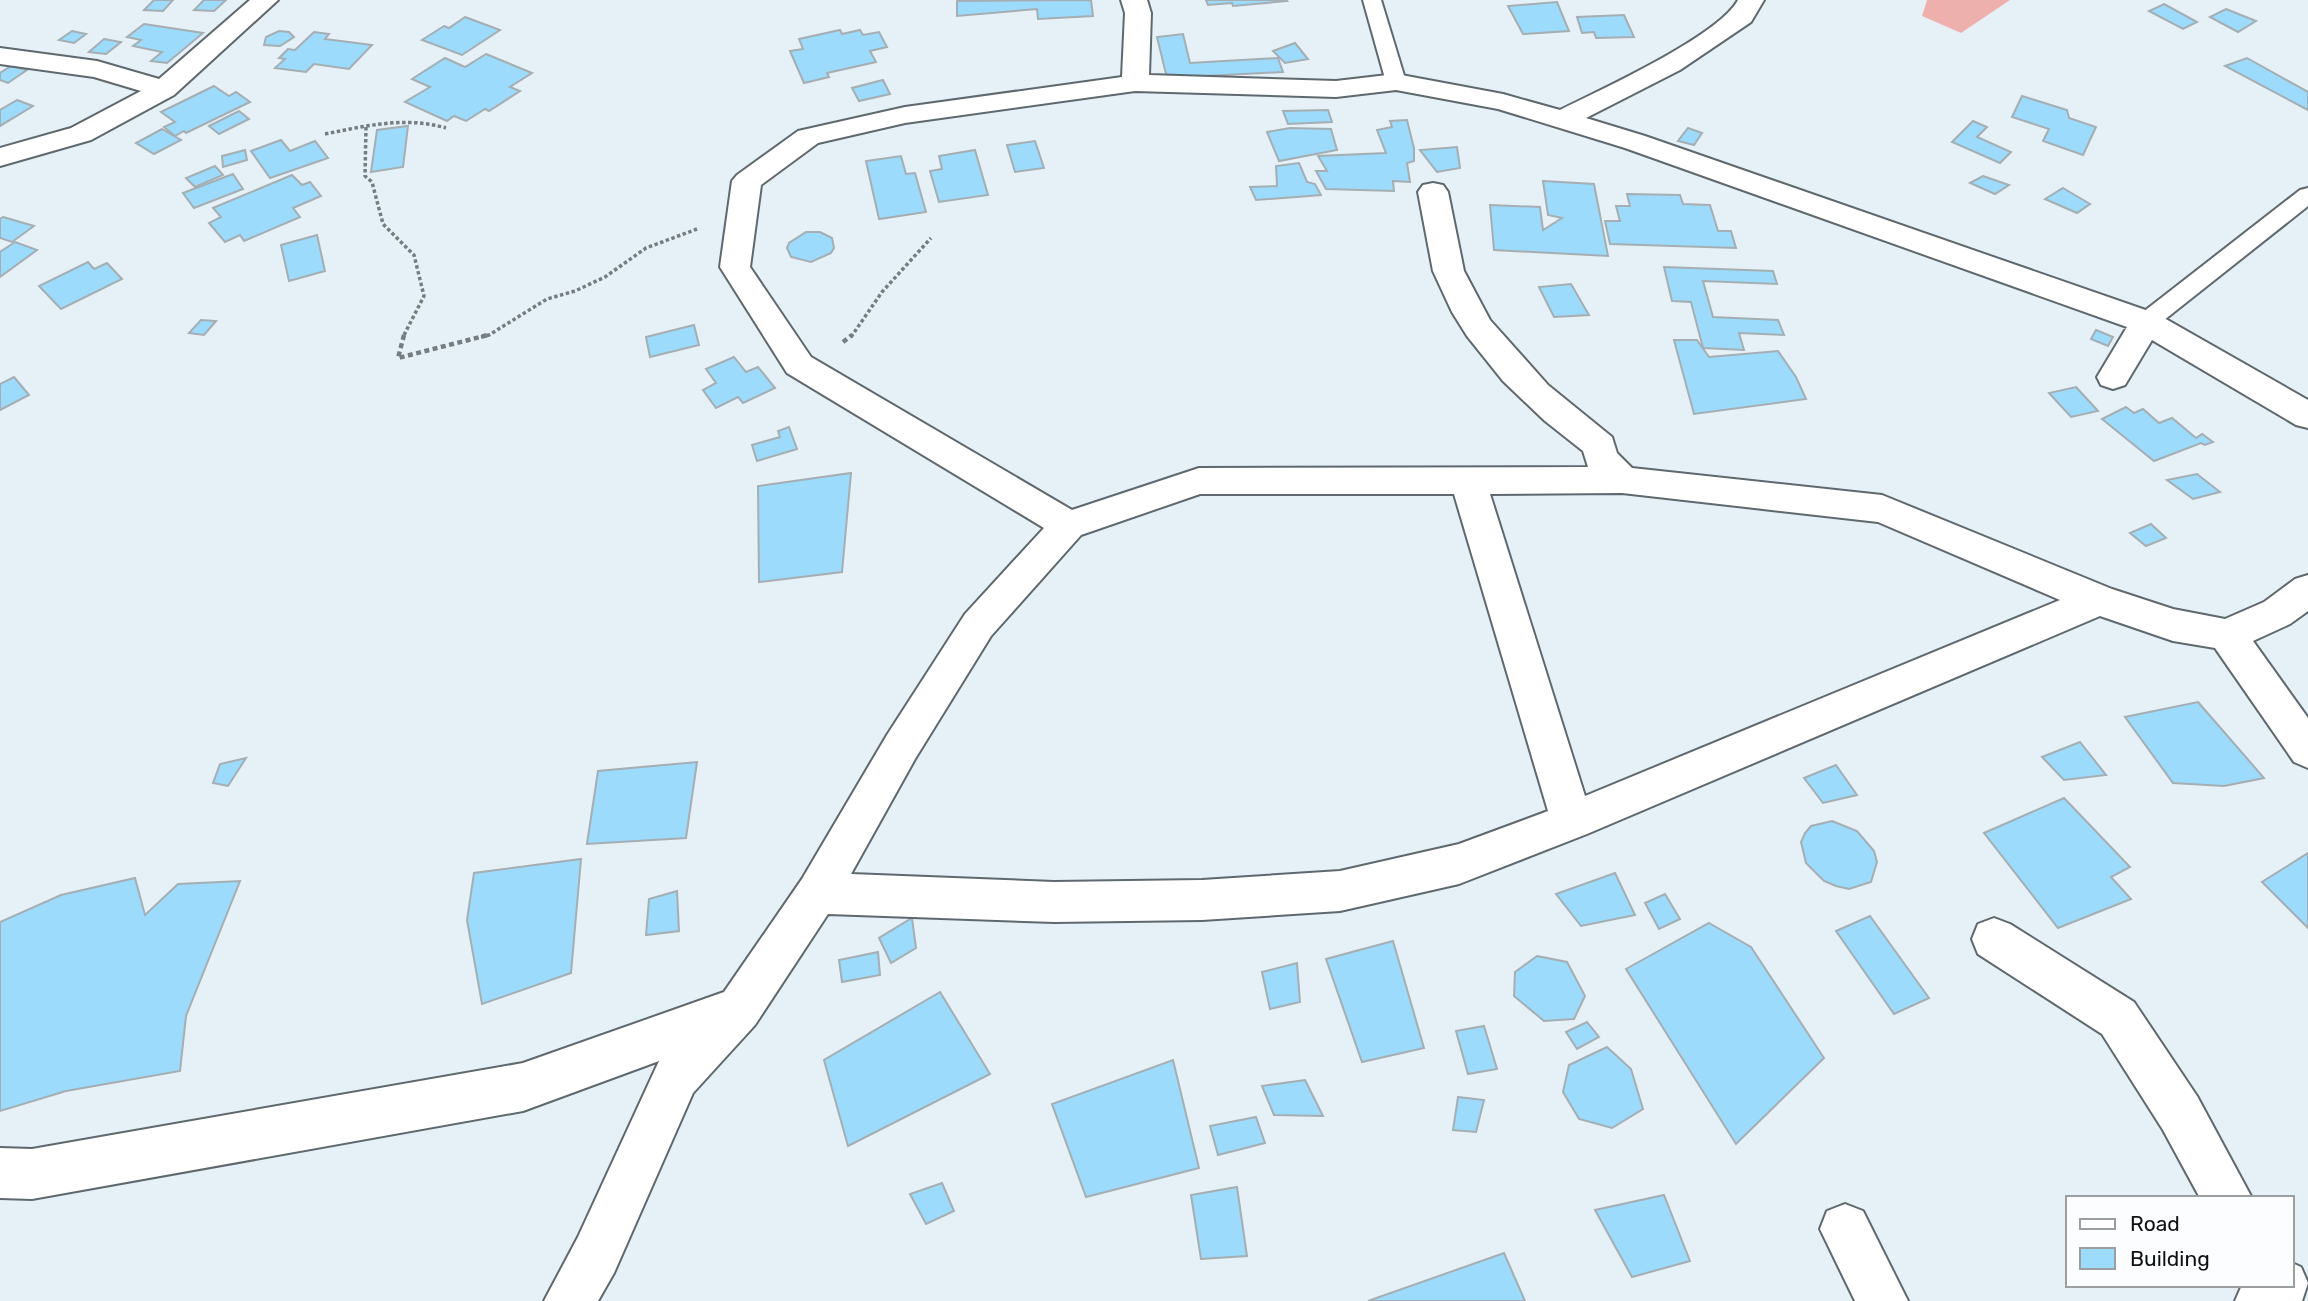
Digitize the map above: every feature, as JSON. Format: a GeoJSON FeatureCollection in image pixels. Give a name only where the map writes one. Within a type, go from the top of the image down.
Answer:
{"type":"FeatureCollection","features":[{"type":"Feature","properties":{"kind":"street"},"geometry":{"type":"LineString","coordinates":[[0,157],[81,134],[164,89],[265,0]]}},
{"type":"Feature","properties":{"kind":"street"},"geometry":{"type":"LineString","coordinates":[[1134,0],[1138,13],[1135,83]]}},
{"type":"Feature","properties":{"kind":"street"},"geometry":{"type":"LineString","coordinates":[[1562,120],[1671,64],[1742,17],[1751,0]]}},
{"type":"Feature","properties":{"kind":"street"},"geometry":{"type":"LineString","coordinates":[[0,56],[97,69],[164,89]]}},
{"type":"Feature","properties":{"kind":"street"},"geometry":{"type":"LineString","coordinates":[[1068,525],[799,365],[735,267],[747,181],[808,136],[905,115],[1135,83],[1336,89],[1396,82],[1503,102],[1635,142],[2146,322],[2308,416]]}},
{"type":"Feature","properties":{"kind":"street"},"geometry":{"type":"LineString","coordinates":[[1433,192],[1450,278],[1468,315],[1497,352],[1565,421],[1600,446],[1600,457],[1622,480]]}},
{"type":"Feature","properties":{"kind":"street"},"geometry":{"type":"LineString","coordinates":[[2113,377],[2146,322]]}},
{"type":"Feature","properties":{"kind":"street"},"geometry":{"type":"LineString","coordinates":[[1468,480],[1573,821]]}},
{"type":"Feature","properties":{"kind":"street"},"geometry":{"type":"LineString","coordinates":[[570,1301],[596,1255],[676,1076],[739,1009],[817,893],[901,747],[978,625],[1068,525],[1199,481],[1622,480],[1882,509],[2099,600],[2173,625],[2227,635],[2277,613],[2308,590]]}},
{"type":"Feature","properties":{"kind":"street"},"geometry":{"type":"LineString","coordinates":[[817,893],[1054,902],[1202,900],[1340,891],[1460,864],[1573,821],[2099,600]]}},
{"type":"Feature","properties":{"kind":"street"},"geometry":{"type":"LineString","coordinates":[[2227,635],[2308,750]]}},
{"type":"Feature","properties":{"kind":"street"},"geometry":{"type":"LineString","coordinates":[[1994,939],[2118,1018],[2180,1112],[2226,1196]]}},
{"type":"Feature","properties":{"kind":"street"},"geometry":{"type":"LineString","coordinates":[[0,1173],[32,1174],[523,1087],[739,1009]]}},
{"type":"Feature","properties":{"kind":"street"},"geometry":{"type":"LineString","coordinates":[[1845,1229],[1882,1301]]}},
{"type":"Feature","properties":{"kind":"lane"},"geometry":{"type":"LineString","coordinates":[[1372,0],[1396,82]]}},
{"type":"Feature","properties":{"kind":"lane"},"geometry":{"type":"LineString","coordinates":[[2146,322],[2308,195]]}},
{"type":"Feature","properties":{"kind":"path"},"geometry":{"type":"LineString","coordinates":[[325,134],[407,123],[437,124],[446,128]]}},
{"type":"Feature","properties":{"kind":"path"},"geometry":{"type":"LineString","coordinates":[[366,127],[370,141],[363,167],[365,176],[372,182],[383,224],[414,255],[424,296],[403,337],[398,358],[489,335],[547,299],[575,291],[605,277],[646,248],[743,215]]}},
{"type":"Feature","properties":{"kind":"path"},"geometry":{"type":"LineString","coordinates":[[799,365],[850,338],[882,292],[931,238]]}},
{"type":"Feature","properties":{"kind":"shaded area"},"geometry":{"type":"Polygon","coordinates":[[[1927,0],[2010,0],[1961,33],[1922,16],[1927,0]]]}},
{"type":"Feature","properties":{"kind":"building"},"geometry":{"type":"Polygon","coordinates":[[[154,0],[173,0],[163,11],[144,10],[154,0]]]}},
{"type":"Feature","properties":{"kind":"building"},"geometry":{"type":"Polygon","coordinates":[[[204,0],[226,0],[214,11],[194,10],[204,0]]]}},
{"type":"Feature","properties":{"kind":"building"},"geometry":{"type":"Polygon","coordinates":[[[1091,0],[1093,16],[1038,19],[1037,9],[957,16],[957,1],[1091,0]]]}},
{"type":"Feature","properties":{"kind":"building"},"geometry":{"type":"Polygon","coordinates":[[[1206,0],[1287,1],[1233,6],[1232,3],[1208,5],[1206,0]]]}},
{"type":"Feature","properties":{"kind":"building"},"geometry":{"type":"Polygon","coordinates":[[[1557,2],[1569,31],[1523,34],[1508,6],[1557,2]]]}},
{"type":"Feature","properties":{"kind":"building"},"geometry":{"type":"Polygon","coordinates":[[[2164,4],[2197,22],[2183,29],[2149,11],[2164,4]]]}},
{"type":"Feature","properties":{"kind":"building"},"geometry":{"type":"Polygon","coordinates":[[[2226,9],[2256,21],[2238,32],[2210,17],[2226,9]]]}},
{"type":"Feature","properties":{"kind":"building"},"geometry":{"type":"Polygon","coordinates":[[[1624,15],[1634,37],[1596,38],[1594,32],[1582,33],[1577,17],[1624,15]]]}},
{"type":"Feature","properties":{"kind":"building"},"geometry":{"type":"Polygon","coordinates":[[[465,17],[500,30],[462,55],[422,40],[444,26],[449,28],[465,17]]]}},
{"type":"Feature","properties":{"kind":"building"},"geometry":{"type":"Polygon","coordinates":[[[144,24],[203,33],[167,63],[151,61],[162,52],[133,46],[141,40],[127,37],[144,24]]]}},
{"type":"Feature","properties":{"kind":"building"},"geometry":{"type":"Polygon","coordinates":[[[840,30],[842,34],[860,30],[863,35],[879,32],[887,47],[870,51],[876,62],[827,73],[829,77],[804,83],[790,51],[803,49],[799,39],[840,30]]]}},
{"type":"Feature","properties":{"kind":"building"},"geometry":{"type":"Polygon","coordinates":[[[72,31],[86,34],[74,43],[59,40],[72,31]]]}},
{"type":"Feature","properties":{"kind":"building"},"geometry":{"type":"Polygon","coordinates":[[[279,31],[289,32],[294,37],[280,46],[264,45],[266,37],[279,31]]]}},
{"type":"Feature","properties":{"kind":"building"},"geometry":{"type":"Polygon","coordinates":[[[314,32],[329,34],[325,39],[372,45],[349,69],[314,64],[306,72],[275,68],[285,59],[279,58],[288,49],[295,50],[314,32]]]}},
{"type":"Feature","properties":{"kind":"building"},"geometry":{"type":"Polygon","coordinates":[[[1183,34],[1190,63],[1278,58],[1283,72],[1167,78],[1157,37],[1183,34]]]}},
{"type":"Feature","properties":{"kind":"building"},"geometry":{"type":"Polygon","coordinates":[[[104,39],[121,42],[106,54],[89,52],[104,39]]]}},
{"type":"Feature","properties":{"kind":"building"},"geometry":{"type":"Polygon","coordinates":[[[1295,43],[1308,59],[1285,63],[1273,51],[1295,43]]]}},
{"type":"Feature","properties":{"kind":"building"},"geometry":{"type":"Polygon","coordinates":[[[486,54],[532,73],[510,87],[520,91],[489,111],[485,109],[466,121],[454,116],[447,121],[405,102],[430,87],[412,79],[445,58],[465,67],[486,54]]]}},
{"type":"Feature","properties":{"kind":"building"},"geometry":{"type":"Polygon","coordinates":[[[2247,58],[2308,92],[2308,110],[2225,66],[2247,58]]]}},
{"type":"Feature","properties":{"kind":"building"},"geometry":{"type":"Polygon","coordinates":[[[11,66],[27,70],[8,83],[0,80],[0,73],[11,66]]]}},
{"type":"Feature","properties":{"kind":"building"},"geometry":{"type":"Polygon","coordinates":[[[883,80],[890,94],[859,101],[852,88],[883,80]]]}},
{"type":"Feature","properties":{"kind":"building"},"geometry":{"type":"Polygon","coordinates":[[[214,86],[229,96],[236,92],[250,102],[186,133],[184,131],[175,136],[164,127],[175,122],[161,112],[214,86]]]}},
{"type":"Feature","properties":{"kind":"building"},"geometry":{"type":"Polygon","coordinates":[[[2022,96],[2067,110],[2069,118],[2096,127],[2083,155],[2043,141],[2049,129],[2012,117],[2022,96]]]}},
{"type":"Feature","properties":{"kind":"building"},"geometry":{"type":"Polygon","coordinates":[[[17,100],[33,106],[0,126],[0,110],[17,100]]]}},
{"type":"Feature","properties":{"kind":"building"},"geometry":{"type":"Polygon","coordinates":[[[1328,110],[1332,122],[1288,124],[1283,111],[1328,110]]]}},
{"type":"Feature","properties":{"kind":"building"},"geometry":{"type":"Polygon","coordinates":[[[239,111],[249,119],[219,134],[209,126],[239,111]]]}},
{"type":"Feature","properties":{"kind":"building"},"geometry":{"type":"Polygon","coordinates":[[[1407,120],[1414,148],[1414,161],[1407,163],[1410,182],[1393,181],[1394,191],[1326,189],[1316,171],[1327,171],[1318,156],[1386,153],[1377,130],[1392,127],[1390,121],[1407,120]]]}},
{"type":"Feature","properties":{"kind":"building"},"geometry":{"type":"Polygon","coordinates":[[[1973,121],[1987,127],[1977,137],[2011,152],[2000,163],[1952,142],[1973,121]]]}},
{"type":"Feature","properties":{"kind":"building"},"geometry":{"type":"Polygon","coordinates":[[[408,126],[403,167],[371,172],[377,130],[408,126]]]}},
{"type":"Feature","properties":{"kind":"building"},"geometry":{"type":"Polygon","coordinates":[[[1290,128],[1331,129],[1337,150],[1279,161],[1267,132],[1290,128]]]}},
{"type":"Feature","properties":{"kind":"building"},"geometry":{"type":"Polygon","coordinates":[[[1688,128],[1702,133],[1694,145],[1678,141],[1688,128]]]}},
{"type":"Feature","properties":{"kind":"building"},"geometry":{"type":"Polygon","coordinates":[[[162,129],[181,140],[154,154],[136,143],[162,129]]]}},
{"type":"Feature","properties":{"kind":"building"},"geometry":{"type":"Polygon","coordinates":[[[281,140],[290,151],[315,141],[328,158],[270,178],[251,151],[281,140]]]}},
{"type":"Feature","properties":{"kind":"building"},"geometry":{"type":"Polygon","coordinates":[[[1035,141],[1044,168],[1015,172],[1007,145],[1035,141]]]}},
{"type":"Feature","properties":{"kind":"building"},"geometry":{"type":"Polygon","coordinates":[[[1457,147],[1460,168],[1437,172],[1420,150],[1457,147]]]}},
{"type":"Feature","properties":{"kind":"building"},"geometry":{"type":"Polygon","coordinates":[[[245,150],[247,160],[223,167],[222,156],[245,150]]]}},
{"type":"Feature","properties":{"kind":"building"},"geometry":{"type":"Polygon","coordinates":[[[975,150],[988,195],[939,202],[930,171],[942,169],[939,156],[975,150]]]}},
{"type":"Feature","properties":{"kind":"building"},"geometry":{"type":"Polygon","coordinates":[[[901,156],[906,174],[915,173],[926,212],[879,219],[866,161],[901,156]]]}},
{"type":"Feature","properties":{"kind":"building"},"geometry":{"type":"Polygon","coordinates":[[[1299,163],[1307,182],[1315,184],[1321,195],[1256,200],[1250,187],[1277,186],[1276,166],[1299,163]]]}},
{"type":"Feature","properties":{"kind":"building"},"geometry":{"type":"Polygon","coordinates":[[[215,166],[223,175],[195,187],[186,178],[215,166]]]}},
{"type":"Feature","properties":{"kind":"building"},"geometry":{"type":"Polygon","coordinates":[[[233,174],[243,189],[194,208],[183,193],[233,174]]]}},
{"type":"Feature","properties":{"kind":"building"},"geometry":{"type":"Polygon","coordinates":[[[292,175],[302,185],[310,182],[321,196],[293,208],[300,217],[244,241],[240,235],[225,242],[209,223],[221,217],[213,208],[292,175]]]}},
{"type":"Feature","properties":{"kind":"building"},"geometry":{"type":"Polygon","coordinates":[[[1983,176],[2009,185],[1995,194],[1970,183],[1983,176]]]}},
{"type":"Feature","properties":{"kind":"building"},"geometry":{"type":"Polygon","coordinates":[[[1543,181],[1594,184],[1608,256],[1494,250],[1490,205],[1540,207],[1543,230],[1562,218],[1548,215],[1543,181]]]}},
{"type":"Feature","properties":{"kind":"building"},"geometry":{"type":"Polygon","coordinates":[[[2063,188],[2090,204],[2077,213],[2045,199],[2063,188]]]}},
{"type":"Feature","properties":{"kind":"building"},"geometry":{"type":"Polygon","coordinates":[[[1627,194],[1680,195],[1683,204],[1710,205],[1718,231],[1731,231],[1736,248],[1610,244],[1605,221],[1620,221],[1616,206],[1630,206],[1627,194]]]}},
{"type":"Feature","properties":{"kind":"building"},"geometry":{"type":"Polygon","coordinates":[[[3,217],[34,226],[12,242],[0,238],[0,219],[3,217]]]}},
{"type":"Feature","properties":{"kind":"building"},"geometry":{"type":"Polygon","coordinates":[[[806,232],[820,232],[832,238],[834,248],[831,253],[811,262],[791,257],[787,248],[789,243],[806,232]]]}},
{"type":"Feature","properties":{"kind":"building"},"geometry":{"type":"Polygon","coordinates":[[[317,235],[325,271],[289,281],[281,245],[317,235]]]}},
{"type":"Feature","properties":{"kind":"building"},"geometry":{"type":"Polygon","coordinates":[[[15,242],[37,250],[0,277],[0,252],[15,242]]]}},
{"type":"Feature","properties":{"kind":"building"},"geometry":{"type":"Polygon","coordinates":[[[88,262],[94,269],[107,263],[122,279],[61,309],[39,286],[88,262]]]}},
{"type":"Feature","properties":{"kind":"building"},"geometry":{"type":"Polygon","coordinates":[[[1664,267],[1773,271],[1777,284],[1703,281],[1713,317],[1778,320],[1784,335],[1739,333],[1744,350],[1703,348],[1691,302],[1672,301],[1664,267]]]}},
{"type":"Feature","properties":{"kind":"building"},"geometry":{"type":"Polygon","coordinates":[[[1571,284],[1589,315],[1554,317],[1539,287],[1571,284]]]}},
{"type":"Feature","properties":{"kind":"building"},"geometry":{"type":"Polygon","coordinates":[[[201,320],[216,321],[204,335],[189,333],[201,320]]]}},
{"type":"Feature","properties":{"kind":"building"},"geometry":{"type":"Polygon","coordinates":[[[694,325],[699,345],[650,357],[646,337],[694,325]]]}},
{"type":"Feature","properties":{"kind":"building"},"geometry":{"type":"Polygon","coordinates":[[[2096,330],[2113,337],[2108,346],[2091,339],[2096,330]]]}},
{"type":"Feature","properties":{"kind":"building"},"geometry":{"type":"Polygon","coordinates":[[[1674,340],[1697,340],[1709,357],[1778,351],[1796,377],[1806,399],[1694,414],[1674,340]]]}},
{"type":"Feature","properties":{"kind":"building"},"geometry":{"type":"Polygon","coordinates":[[[734,357],[746,372],[758,367],[775,388],[743,403],[738,397],[716,408],[703,390],[716,383],[706,369],[734,357]]]}},
{"type":"Feature","properties":{"kind":"building"},"geometry":{"type":"Polygon","coordinates":[[[14,377],[29,395],[0,410],[0,384],[14,377]]]}},
{"type":"Feature","properties":{"kind":"building"},"geometry":{"type":"Polygon","coordinates":[[[2076,387],[2098,411],[2071,417],[2049,393],[2076,387]]]}},
{"type":"Feature","properties":{"kind":"building"},"geometry":{"type":"Polygon","coordinates":[[[2126,407],[2134,413],[2143,409],[2159,423],[2172,418],[2196,438],[2202,434],[2213,442],[2205,445],[2201,443],[2154,461],[2102,419],[2126,407]]]}},
{"type":"Feature","properties":{"kind":"building"},"geometry":{"type":"Polygon","coordinates":[[[789,427],[797,449],[757,461],[752,445],[780,437],[778,431],[789,427]]]}},
{"type":"Feature","properties":{"kind":"building"},"geometry":{"type":"Polygon","coordinates":[[[851,473],[842,572],[759,582],[758,486],[851,473]]]}},
{"type":"Feature","properties":{"kind":"building"},"geometry":{"type":"Polygon","coordinates":[[[2197,474],[2220,492],[2193,499],[2167,480],[2197,474]]]}},
{"type":"Feature","properties":{"kind":"building"},"geometry":{"type":"Polygon","coordinates":[[[2151,524],[2166,538],[2146,546],[2130,533],[2151,524]]]}},
{"type":"Feature","properties":{"kind":"building"},"geometry":{"type":"Polygon","coordinates":[[[2198,702],[2264,778],[2224,786],[2173,783],[2125,717],[2198,702]]]}},
{"type":"Feature","properties":{"kind":"building"},"geometry":{"type":"Polygon","coordinates":[[[2080,742],[2106,775],[2064,780],[2042,757],[2080,742]]]}},
{"type":"Feature","properties":{"kind":"building"},"geometry":{"type":"Polygon","coordinates":[[[246,758],[228,786],[213,783],[220,764],[246,758]]]}},
{"type":"Feature","properties":{"kind":"building"},"geometry":{"type":"Polygon","coordinates":[[[697,762],[686,838],[587,844],[598,771],[697,762]]]}},
{"type":"Feature","properties":{"kind":"building"},"geometry":{"type":"Polygon","coordinates":[[[1836,765],[1857,795],[1823,803],[1804,778],[1836,765]]]}},
{"type":"Feature","properties":{"kind":"building"},"geometry":{"type":"Polygon","coordinates":[[[2064,798],[2130,867],[2111,877],[2131,899],[2058,928],[1984,833],[2064,798]]]}},
{"type":"Feature","properties":{"kind":"building"},"geometry":{"type":"Polygon","coordinates":[[[1832,821],[1857,831],[1874,851],[1877,862],[1871,882],[1849,889],[1836,886],[1824,881],[1806,863],[1801,842],[1805,833],[1811,826],[1832,821]]]}},
{"type":"Feature","properties":{"kind":"building"},"geometry":{"type":"Polygon","coordinates":[[[2308,853],[2308,928],[2262,882],[2308,853]]]}},
{"type":"Feature","properties":{"kind":"building"},"geometry":{"type":"Polygon","coordinates":[[[581,859],[571,973],[482,1004],[467,920],[474,873],[581,859]]]}},
{"type":"Feature","properties":{"kind":"building"},"geometry":{"type":"Polygon","coordinates":[[[1615,873],[1635,915],[1581,926],[1556,894],[1615,873]]]}},
{"type":"Feature","properties":{"kind":"building"},"geometry":{"type":"Polygon","coordinates":[[[135,878],[145,915],[178,884],[240,881],[186,1016],[180,1071],[66,1091],[0,1111],[0,922],[61,895],[135,878]]]}},
{"type":"Feature","properties":{"kind":"building"},"geometry":{"type":"Polygon","coordinates":[[[677,891],[679,931],[646,935],[649,899],[677,891]]]}},
{"type":"Feature","properties":{"kind":"building"},"geometry":{"type":"Polygon","coordinates":[[[1665,894],[1680,919],[1659,929],[1645,903],[1665,894]]]}},
{"type":"Feature","properties":{"kind":"building"},"geometry":{"type":"Polygon","coordinates":[[[1870,916],[1929,998],[1894,1014],[1836,931],[1870,916]]]}},
{"type":"Feature","properties":{"kind":"building"},"geometry":{"type":"Polygon","coordinates":[[[912,918],[916,948],[891,963],[879,938],[912,918]]]}},
{"type":"Feature","properties":{"kind":"building"},"geometry":{"type":"Polygon","coordinates":[[[1709,923],[1751,947],[1824,1058],[1736,1144],[1626,969],[1709,923]]]}},
{"type":"Feature","properties":{"kind":"building"},"geometry":{"type":"Polygon","coordinates":[[[1393,941],[1424,1048],[1362,1062],[1326,959],[1393,941]]]}},
{"type":"Feature","properties":{"kind":"building"},"geometry":{"type":"Polygon","coordinates":[[[878,952],[880,975],[842,982],[839,960],[878,952]]]}},
{"type":"Feature","properties":{"kind":"building"},"geometry":{"type":"Polygon","coordinates":[[[1537,956],[1567,962],[1585,996],[1574,1019],[1544,1021],[1514,996],[1515,972],[1537,956]]]}},
{"type":"Feature","properties":{"kind":"building"},"geometry":{"type":"Polygon","coordinates":[[[1297,963],[1300,1002],[1270,1009],[1262,972],[1297,963]]]}},
{"type":"Feature","properties":{"kind":"building"},"geometry":{"type":"Polygon","coordinates":[[[940,992],[990,1074],[848,1146],[824,1060],[940,992]]]}},
{"type":"Feature","properties":{"kind":"building"},"geometry":{"type":"Polygon","coordinates":[[[1587,1022],[1599,1037],[1577,1049],[1566,1032],[1587,1022]]]}},
{"type":"Feature","properties":{"kind":"building"},"geometry":{"type":"Polygon","coordinates":[[[1484,1026],[1497,1069],[1468,1074],[1456,1031],[1484,1026]]]}},
{"type":"Feature","properties":{"kind":"building"},"geometry":{"type":"Polygon","coordinates":[[[1607,1047],[1631,1069],[1643,1109],[1612,1128],[1579,1119],[1563,1092],[1569,1065],[1607,1047]]]}},
{"type":"Feature","properties":{"kind":"building"},"geometry":{"type":"Polygon","coordinates":[[[1173,1060],[1199,1168],[1086,1197],[1052,1104],[1173,1060]]]}},
{"type":"Feature","properties":{"kind":"building"},"geometry":{"type":"Polygon","coordinates":[[[1305,1080],[1323,1116],[1274,1115],[1262,1086],[1305,1080]]]}},
{"type":"Feature","properties":{"kind":"building"},"geometry":{"type":"Polygon","coordinates":[[[1458,1097],[1484,1100],[1476,1132],[1453,1130],[1458,1097]]]}},
{"type":"Feature","properties":{"kind":"building"},"geometry":{"type":"Polygon","coordinates":[[[1256,1117],[1265,1143],[1218,1155],[1210,1126],[1256,1117]]]}},
{"type":"Feature","properties":{"kind":"building"},"geometry":{"type":"Polygon","coordinates":[[[942,1183],[954,1211],[926,1224],[910,1194],[942,1183]]]}},
{"type":"Feature","properties":{"kind":"building"},"geometry":{"type":"Polygon","coordinates":[[[1237,1187],[1247,1256],[1201,1259],[1191,1195],[1237,1187]]]}},
{"type":"Feature","properties":{"kind":"building"},"geometry":{"type":"Polygon","coordinates":[[[1664,1195],[1690,1261],[1632,1277],[1595,1210],[1664,1195]]]}},
{"type":"Feature","properties":{"kind":"building"},"geometry":{"type":"Polygon","coordinates":[[[1504,1253],[1525,1301],[1368,1301],[1504,1253]]]}}]}
